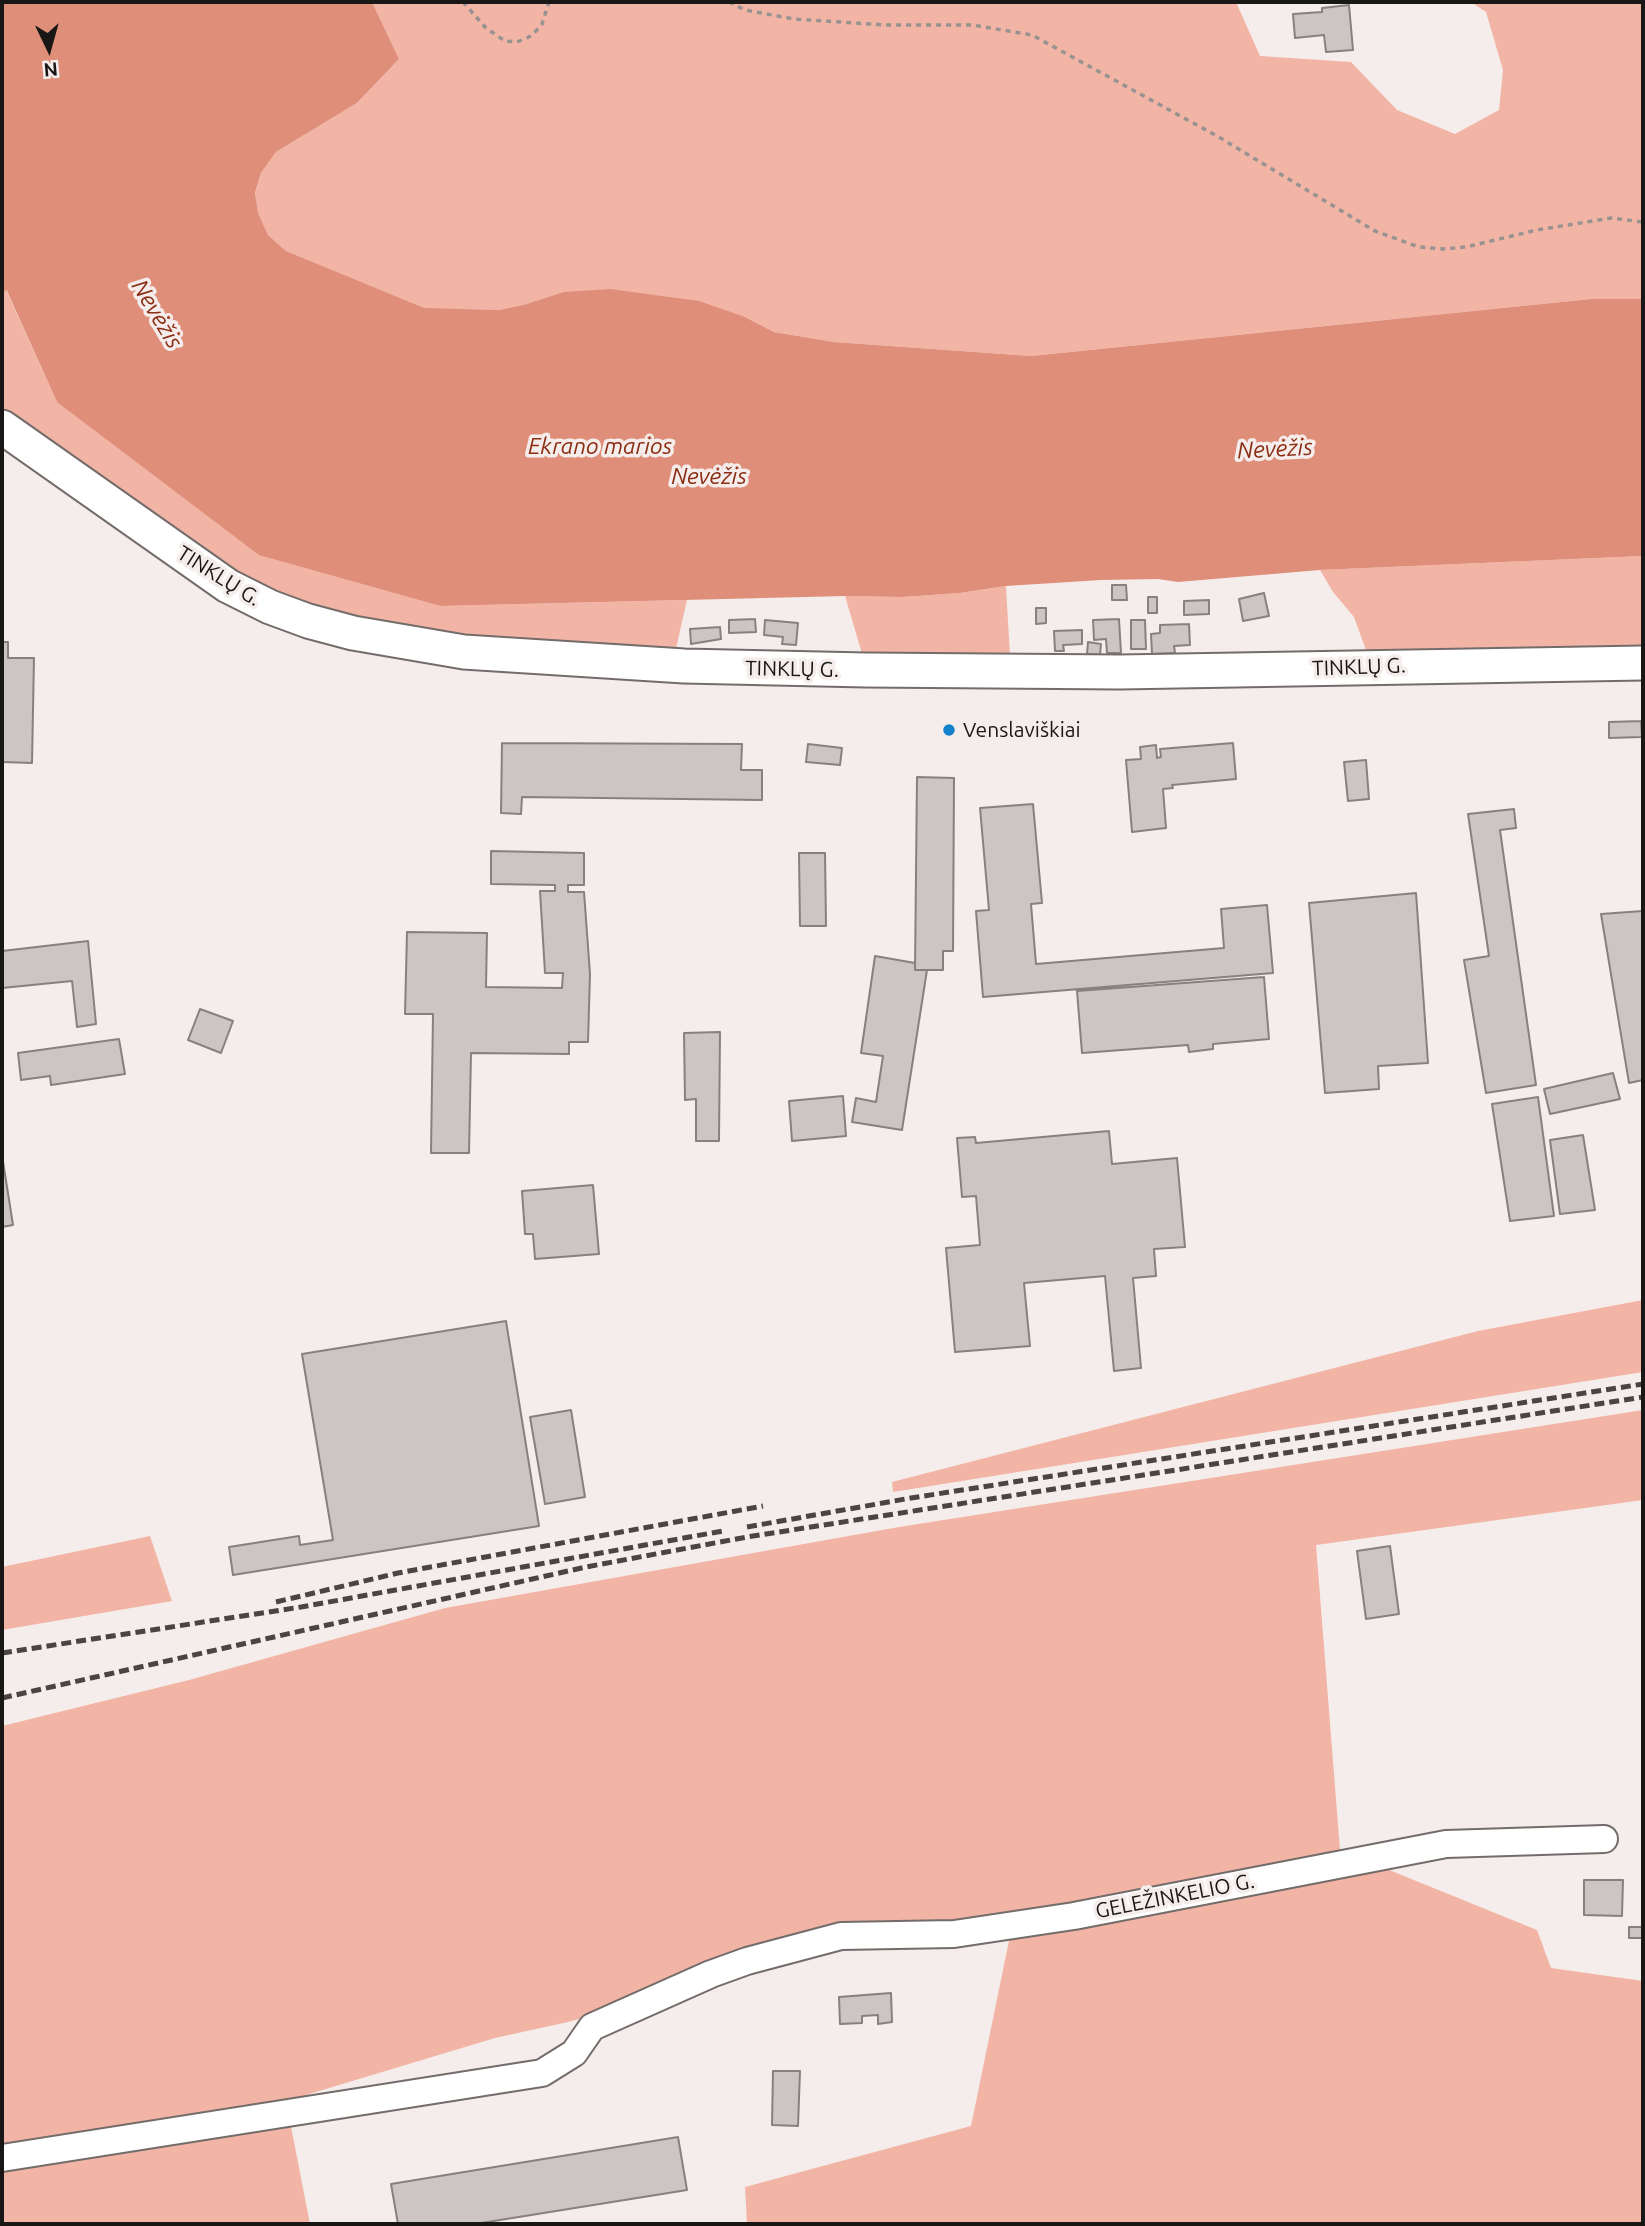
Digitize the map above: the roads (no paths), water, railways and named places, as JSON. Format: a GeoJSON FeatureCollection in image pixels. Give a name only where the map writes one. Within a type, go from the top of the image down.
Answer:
{"type":"FeatureCollection","features":[{"type":"Feature","properties":{"kind":"main road","name":"TINKLŲ G."},"geometry":{"type":"LineString","coordinates":[[2,427],[228,586],[270,607],[352,633],[464,652],[684,666],[853,670],[1120,672],[1643,663]]}},
{"type":"Feature","properties":{"kind":"street","name":"GELEŽINKELIO G."},"geometry":{"type":"LineString","coordinates":[[2,2158],[542,2073],[573,2053],[592,2027],[711,1974],[747,1961],[841,1936],[954,1934],[1074,1916],[1446,1844],[1604,1839]]}},
{"type":"Feature","properties":{"kind":"water","name":"Ekrano marios"},"geometry":{"type":"Polygon","coordinates":[[[2,2],[372,2],[399,59],[357,103],[276,152],[261,173],[255,193],[258,213],[268,235],[286,251],[424,308],[499,310],[564,292],[610,289],[699,301],[745,317],[774,332],[834,342],[1031,356],[1591,299],[1643,299],[1643,556],[1320,570],[1178,582],[1158,579],[1101,580],[1006,586],[960,593],[902,597],[845,596],[441,606],[259,555],[57,402],[2,280],[2,2]]]}},
{"type":"Feature","properties":{"kind":"railway"},"geometry":{"type":"LineString","coordinates":[[747,1527],[911,1498],[1643,1384]]}},
{"type":"Feature","properties":{"kind":"railway"},"geometry":{"type":"LineString","coordinates":[[2,1698],[586,1567],[747,1537],[1643,1397]]}},
{"type":"Feature","properties":{"kind":"railway"},"geometry":{"type":"LineString","coordinates":[[276,1602],[398,1573],[763,1506]]}},
{"type":"Feature","properties":{"kind":"railway"},"geometry":{"type":"LineString","coordinates":[[2,1653],[301,1607],[723,1531]]}},
{"type":"Feature","properties":{"kind":"place","name":"Venslaviškiai"},"geometry":{"type":"Point","coordinates":[949,730]}},
{"type":"Feature","properties":{"kind":"water label","name":"Nevėžis"},"geometry":{"type":"Point","coordinates":[157,314]}},
{"type":"Feature","properties":{"kind":"water label","name":"Nevėžis"},"geometry":{"type":"Point","coordinates":[1275,449]}},
{"type":"Feature","properties":{"kind":"water label","name":"Nevėžis"},"geometry":{"type":"Point","coordinates":[709,476]}}]}
